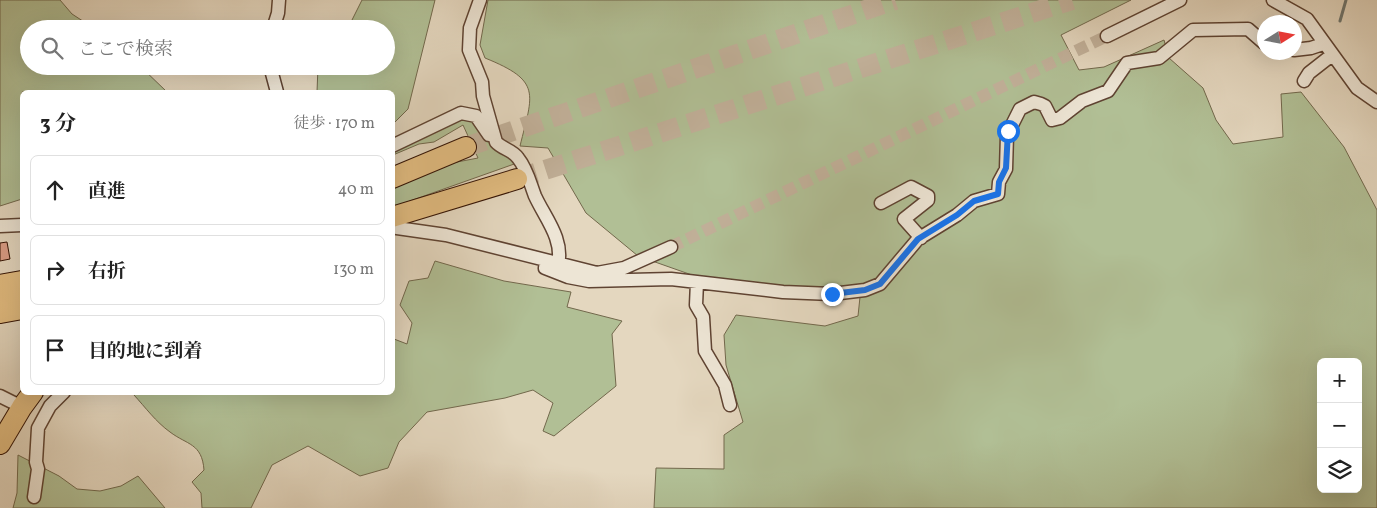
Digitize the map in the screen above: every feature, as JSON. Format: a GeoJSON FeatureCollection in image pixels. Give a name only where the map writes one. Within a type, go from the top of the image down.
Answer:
{"type":"FeatureCollection","features":[{"type":"Feature","properties":{"kind":"highway"},"geometry":{"type":"LineString","coordinates":[[0,286],[20,283]]}},
{"type":"Feature","properties":{"kind":"highway"},"geometry":{"type":"LineString","coordinates":[[0,311],[20,307]]}},
{"type":"Feature","properties":{"kind":"main road"},"geometry":{"type":"LineString","coordinates":[[395,177],[466,147]]}},
{"type":"Feature","properties":{"kind":"main road"},"geometry":{"type":"LineString","coordinates":[[395,217],[517,179]]}},
{"type":"Feature","properties":{"kind":"main road"},"geometry":{"type":"LineString","coordinates":[[0,424],[18,397]]}},
{"type":"Feature","properties":{"kind":"main road"},"geometry":{"type":"LineString","coordinates":[[0,444],[18,397]]}},
{"type":"Feature","properties":{"kind":"street"},"geometry":{"type":"LineString","coordinates":[[276,20],[279,0]]}},
{"type":"Feature","properties":{"kind":"street"},"geometry":{"type":"LineString","coordinates":[[480,0],[470,28],[469,50],[482,82],[483,96],[499,146],[516,155],[525,168],[536,197],[556,237],[560,255],[545,268],[589,281],[629,279],[697,282],[782,292],[832,294],[865,290],[880,284],[921,238],[957,215],[974,201],[998,194],[999,182],[1006,168],[1006,135],[1017,113],[1028,104],[1041,104],[1045,106],[1052,120],[1060,118],[1082,101],[1108,91],[1127,63],[1159,58],[1193,30],[1248,29],[1257,37]]}},
{"type":"Feature","properties":{"kind":"street"},"geometry":{"type":"LineString","coordinates":[[1106,36],[1180,0]]}},
{"type":"Feature","properties":{"kind":"street"},"geometry":{"type":"LineString","coordinates":[[1273,0],[1307,19],[1323,44],[1357,88],[1377,102]]}},
{"type":"Feature","properties":{"kind":"street"},"geometry":{"type":"LineString","coordinates":[[1302,48],[1323,44]]}},
{"type":"Feature","properties":{"kind":"street"},"geometry":{"type":"LineString","coordinates":[[1304,81],[1309,73],[1332,55]]}},
{"type":"Feature","properties":{"kind":"street"},"geometry":{"type":"LineString","coordinates":[[272,75],[276,90]]}},
{"type":"Feature","properties":{"kind":"street"},"geometry":{"type":"LineString","coordinates":[[395,145],[461,113],[476,116],[489,135],[494,135]]}},
{"type":"Feature","properties":{"kind":"street"},"geometry":{"type":"LineString","coordinates":[[880,203],[911,187],[928,196],[928,200],[904,219],[921,238]]}},
{"type":"Feature","properties":{"kind":"street"},"geometry":{"type":"LineString","coordinates":[[0,226],[20,225]]}},
{"type":"Feature","properties":{"kind":"street"},"geometry":{"type":"LineString","coordinates":[[395,226],[446,235],[597,273],[609,272],[637,263],[671,247]]}},
{"type":"Feature","properties":{"kind":"street"},"geometry":{"type":"LineString","coordinates":[[697,282],[696,305],[703,317],[705,351],[726,385],[730,405]]}},
{"type":"Feature","properties":{"kind":"street"},"geometry":{"type":"LineString","coordinates":[[34,497],[38,469],[36,453],[38,428],[50,406],[61,395]]}},
{"type":"Feature","properties":{"kind":"green space"},"geometry":{"type":"Polygon","coordinates":[[[0,0],[60,0],[72,14],[81,20],[20,20],[20,75],[149,75],[165,90],[20,90],[20,200],[0,206],[0,0]]]}},
{"type":"Feature","properties":{"kind":"green space"},"geometry":{"type":"Polygon","coordinates":[[[362,0],[435,0],[408,109],[395,122],[395,90],[317,90],[318,75],[395,75],[395,20],[352,20],[362,0]]]}},
{"type":"Feature","properties":{"kind":"green space"},"geometry":{"type":"Polygon","coordinates":[[[488,0],[1131,0],[1061,35],[1079,70],[1104,67],[1164,40],[1169,58],[1203,88],[1216,120],[1233,144],[1283,137],[1281,94],[1301,92],[1344,147],[1377,210],[1377,508],[654,508],[656,468],[724,469],[724,435],[743,422],[726,365],[724,335],[736,315],[825,326],[858,316],[860,297],[870,290],[726,287],[638,256],[586,213],[548,148],[520,146],[530,101],[529,91],[525,82],[516,74],[485,58],[480,45],[488,0]]]}},
{"type":"Feature","properties":{"kind":"green space"},"geometry":{"type":"Polygon","coordinates":[[[465,116],[472,119],[486,139],[497,149],[517,163],[395,206],[395,185],[456,160],[457,162],[478,158],[463,125],[434,142],[419,144],[395,154],[395,149],[465,116]]]}},
{"type":"Feature","properties":{"kind":"green space"},"geometry":{"type":"Polygon","coordinates":[[[435,261],[504,281],[571,292],[567,307],[622,321],[612,334],[616,386],[554,436],[543,431],[553,403],[533,390],[505,398],[427,412],[399,442],[388,468],[360,476],[308,446],[272,465],[251,508],[202,508],[201,493],[192,482],[204,470],[200,454],[193,446],[160,424],[134,395],[395,395],[395,339],[407,344],[412,323],[400,305],[409,281],[428,278],[435,261]]]}},
{"type":"Feature","properties":{"kind":"green space"},"geometry":{"type":"Polygon","coordinates":[[[18,455],[59,476],[77,489],[100,491],[121,486],[138,476],[165,508],[13,508],[17,493],[18,455]]]}},
{"type":"Feature","properties":{"kind":"building"},"geometry":{"type":"Polygon","coordinates":[[[7,242],[10,259],[0,261],[0,243],[7,242]]]}},
{"type":"Feature","properties":{"kind":"waterway"},"geometry":{"type":"LineString","coordinates":[[1340,21],[1346,0]]}},
{"type":"Feature","properties":{"kind":"tunnel"},"geometry":{"type":"LineString","coordinates":[[466,147],[895,0]]}},
{"type":"Feature","properties":{"kind":"tunnel"},"geometry":{"type":"LineString","coordinates":[[517,179],[1072,0]]}},
{"type":"Feature","properties":{"kind":"tunnel"},"geometry":{"type":"LineString","coordinates":[[671,247],[1107,36]]}},
{"type":"Feature","properties":{"kind":"route"},"geometry":{"type":"LineString","coordinates":[[832,294],[865,290],[880,284],[918,239],[957,215],[968,204],[980,198],[998,194],[999,182],[1006,168],[1008,146],[1006,139],[1008,131]]}}]}
